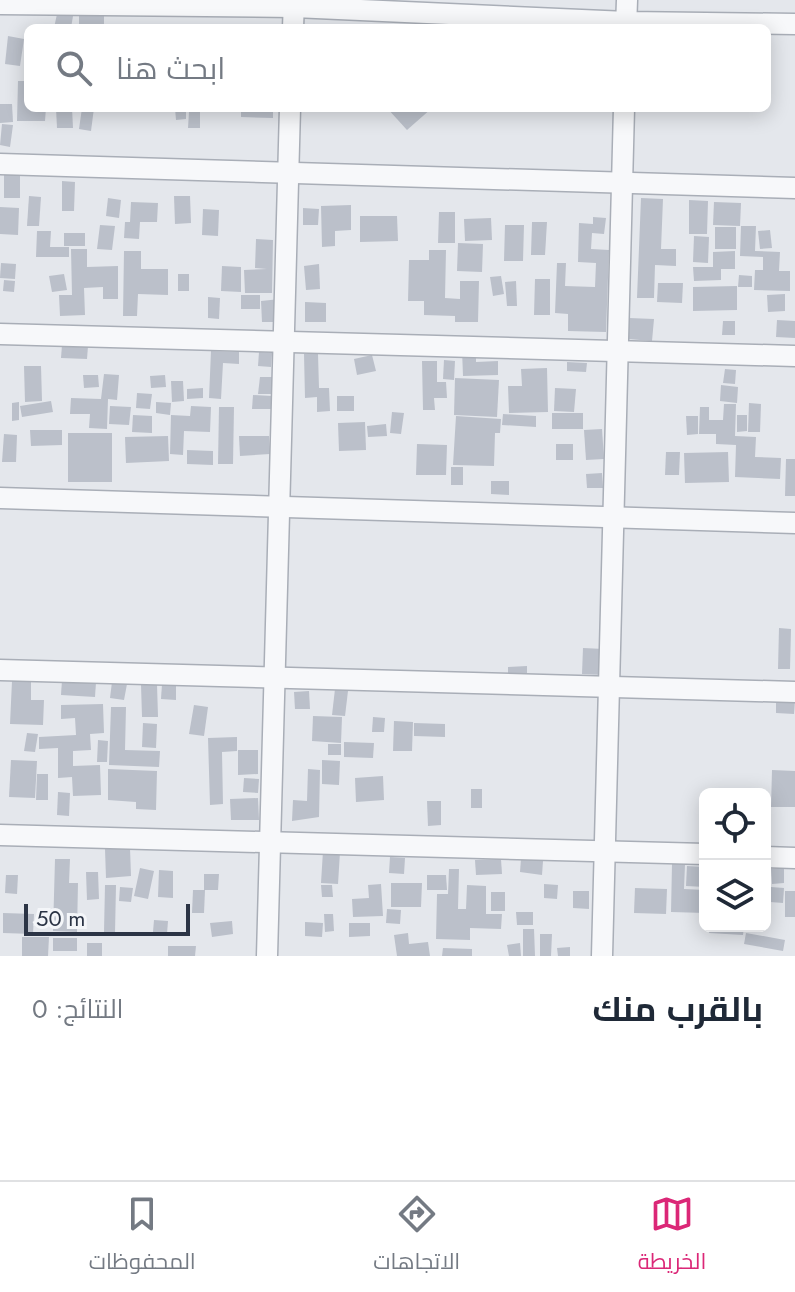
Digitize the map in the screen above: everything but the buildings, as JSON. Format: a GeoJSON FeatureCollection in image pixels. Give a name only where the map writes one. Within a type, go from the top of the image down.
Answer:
{"type":"FeatureCollection","features":[{"type":"Feature","properties":{"kind":"street"},"geometry":{"type":"LineString","coordinates":[[626,24],[627,0]]}},
{"type":"Feature","properties":{"kind":"street"},"geometry":{"type":"LineString","coordinates":[[0,4],[600,24]]}},
{"type":"Feature","properties":{"kind":"street"},"geometry":{"type":"LineString","coordinates":[[771,24],[795,24]]}},
{"type":"Feature","properties":{"kind":"street"},"geometry":{"type":"LineString","coordinates":[[267,956],[290,112]]}},
{"type":"Feature","properties":{"kind":"street"},"geometry":{"type":"LineString","coordinates":[[602,956],[624,112]]}},
{"type":"Feature","properties":{"kind":"street"},"geometry":{"type":"LineString","coordinates":[[0,164],[795,188]]}},
{"type":"Feature","properties":{"kind":"street"},"geometry":{"type":"LineString","coordinates":[[0,334],[795,356]]}},
{"type":"Feature","properties":{"kind":"street"},"geometry":{"type":"LineString","coordinates":[[0,498],[795,523]]}},
{"type":"Feature","properties":{"kind":"street"},"geometry":{"type":"LineString","coordinates":[[0,670],[795,692]]}},
{"type":"Feature","properties":{"kind":"street"},"geometry":{"type":"LineString","coordinates":[[0,835],[699,854]]}},
{"type":"Feature","properties":{"kind":"street"},"geometry":{"type":"LineString","coordinates":[[771,857],[795,858]]}}]}
